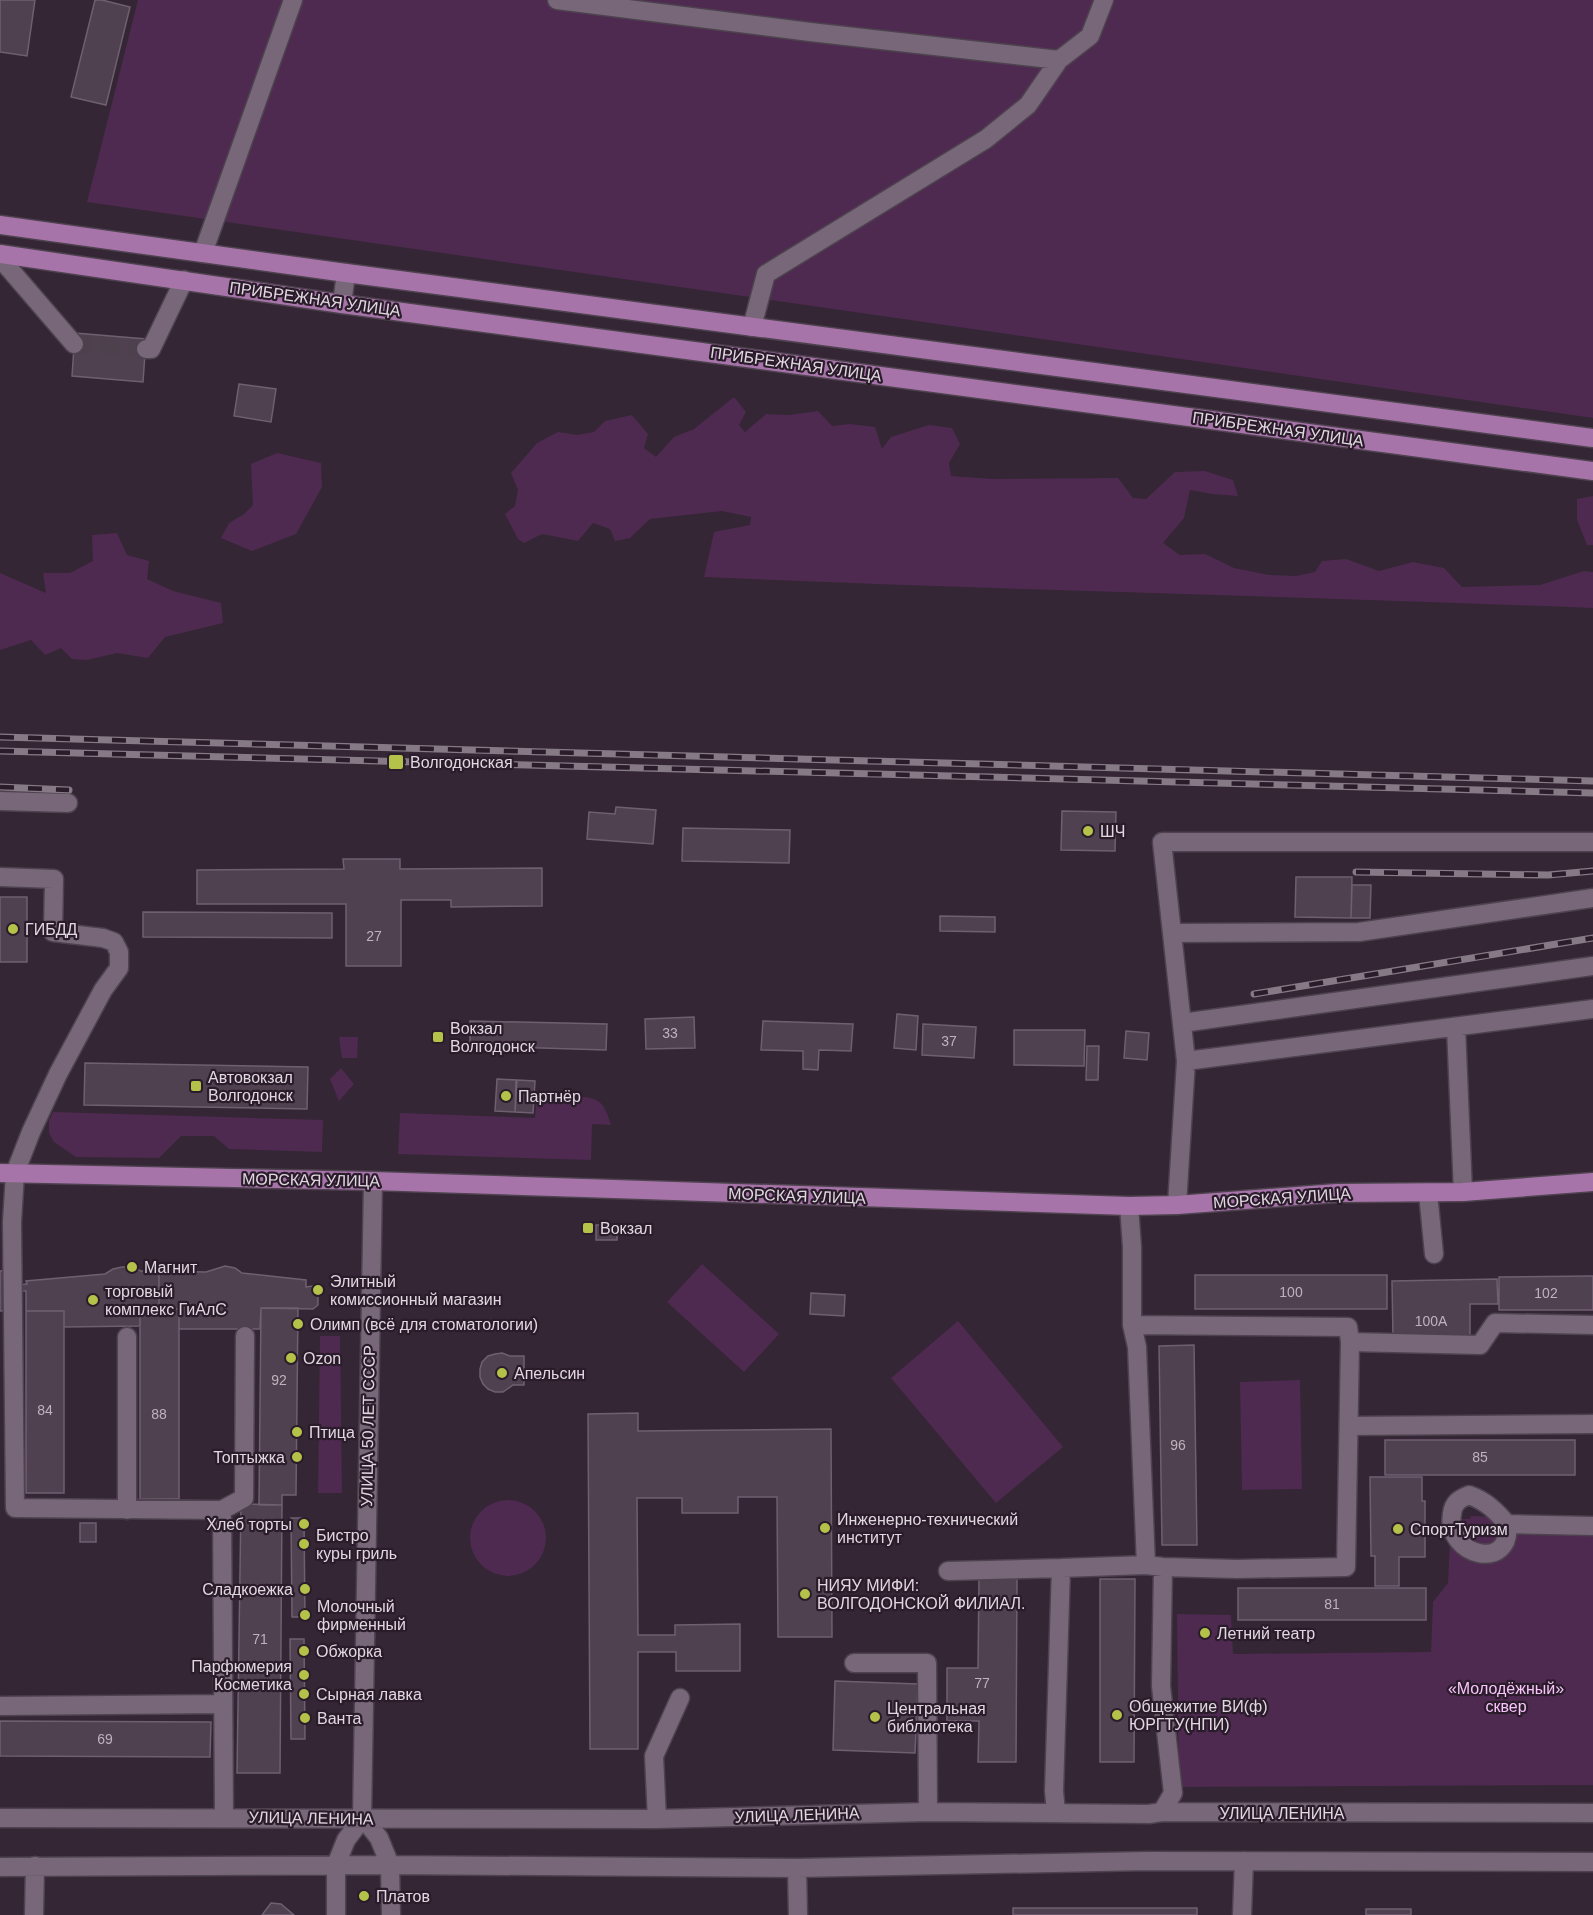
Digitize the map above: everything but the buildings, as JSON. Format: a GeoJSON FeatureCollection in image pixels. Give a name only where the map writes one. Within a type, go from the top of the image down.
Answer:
{"type":"FeatureCollection","features":[{"type":"Feature","properties":{"kind":"main road","name":"ПРИБРЕЖНАЯ УЛИЦА"},"geometry":{"type":"LineString","coordinates":[[0,225],[1593,438]]}},
{"type":"Feature","properties":{"kind":"main road","name":"ПРИБРЕЖНАЯ УЛИЦА"},"geometry":{"type":"LineString","coordinates":[[0,256],[184,280],[342,304],[1593,471]]}},
{"type":"Feature","properties":{"kind":"main road","name":"МОРСКАЯ УЛИЦА"},"geometry":{"type":"LineString","coordinates":[[8,1173],[373,1181],[1129,1206],[1177,1205],[1337,1193],[1463,1192],[1593,1182]]}},
{"type":"Feature","properties":{"kind":"street"},"geometry":{"type":"LineString","coordinates":[[203,253],[293,0]]}},
{"type":"Feature","properties":{"kind":"street"},"geometry":{"type":"LineString","coordinates":[[557,0],[1059,60]]}},
{"type":"Feature","properties":{"kind":"street"},"geometry":{"type":"LineString","coordinates":[[752,327],[766,274],[986,138],[1028,105],[1059,60],[1090,36],[1104,0]]}},
{"type":"Feature","properties":{"kind":"street"},"geometry":{"type":"LineString","coordinates":[[0,256],[74,344]]}},
{"type":"Feature","properties":{"kind":"street"},"geometry":{"type":"LineString","coordinates":[[342,304],[346,273]]}},
{"type":"Feature","properties":{"kind":"street"},"geometry":{"type":"LineString","coordinates":[[146,349],[151,349],[184,280]]}},
{"type":"Feature","properties":{"kind":"street"},"geometry":{"type":"LineString","coordinates":[[0,801],[68,803]]}},
{"type":"Feature","properties":{"kind":"street"},"geometry":{"type":"LineString","coordinates":[[1177,1205],[1186,1060],[1162,842],[1593,842]]}},
{"type":"Feature","properties":{"kind":"street"},"geometry":{"type":"LineString","coordinates":[[0,877],[54,879],[53,932],[103,938],[114,942],[119,952],[119,968],[104,990],[58,1074],[32,1132],[8,1173],[12,1222],[6,1322],[15,1508],[222,1510],[244,1498],[245,1336]]}},
{"type":"Feature","properties":{"kind":"street"},"geometry":{"type":"LineString","coordinates":[[1172,933],[1359,932],[1593,898]]}},
{"type":"Feature","properties":{"kind":"street"},"geometry":{"type":"LineString","coordinates":[[1182,1023],[1593,966]]}},
{"type":"Feature","properties":{"kind":"street"},"geometry":{"type":"LineString","coordinates":[[1186,1060],[1593,1009]]}},
{"type":"Feature","properties":{"kind":"street"},"geometry":{"type":"LineString","coordinates":[[1455,1027],[1463,1192]]}},
{"type":"Feature","properties":{"kind":"street","name":"УЛИЦА 50 ЛЕТ СССР"},"geometry":{"type":"LineString","coordinates":[[363,1819],[373,1181]]}},
{"type":"Feature","properties":{"kind":"street"},"geometry":{"type":"LineString","coordinates":[[1428,1193],[1434,1254]]}},
{"type":"Feature","properties":{"kind":"street"},"geometry":{"type":"LineString","coordinates":[[1129,1206],[1132,1247],[1132,1325],[1137,1347],[1161,1686],[1173,1793],[1162,1812]]}},
{"type":"Feature","properties":{"kind":"street"},"geometry":{"type":"LineString","coordinates":[[1350,1342],[1480,1345],[1495,1323],[1593,1325]]}},
{"type":"Feature","properties":{"kind":"street"},"geometry":{"type":"LineString","coordinates":[[948,1571],[1154,1566],[1237,1569],[1346,1567],[1350,1342],[1348,1327],[1132,1325]]}},
{"type":"Feature","properties":{"kind":"street"},"geometry":{"type":"LineString","coordinates":[[127,1510],[128,1336]]}},
{"type":"Feature","properties":{"kind":"street"},"geometry":{"type":"LineString","coordinates":[[1349,1426],[1593,1424]]}},
{"type":"Feature","properties":{"kind":"street"},"geometry":{"type":"LineString","coordinates":[[222,1510],[224,1818]]}},
{"type":"Feature","properties":{"kind":"street"},"geometry":{"type":"LineString","coordinates":[[1507,1524],[1593,1526]]}},
{"type":"Feature","properties":{"kind":"street"},"geometry":{"type":"LineString","coordinates":[[1056,1813],[1054,1791],[1061,1568]]}},
{"type":"Feature","properties":{"kind":"street"},"geometry":{"type":"LineString","coordinates":[[854,1663],[927,1663],[928,1812]]}},
{"type":"Feature","properties":{"kind":"street"},"geometry":{"type":"LineString","coordinates":[[657,1819],[654,1756],[680,1698]]}},
{"type":"Feature","properties":{"kind":"street"},"geometry":{"type":"LineString","coordinates":[[0,1706],[223,1704]]}},
{"type":"Feature","properties":{"kind":"street","name":"УЛИЦА ЛЕНИНА"},"geometry":{"type":"LineString","coordinates":[[0,1818],[657,1819],[928,1812],[1593,1813]]}},
{"type":"Feature","properties":{"kind":"street"},"geometry":{"type":"LineString","coordinates":[[336,1915],[336,1865],[346,1840],[363,1819],[379,1838],[390,1865],[390,1915]]}},
{"type":"Feature","properties":{"kind":"street"},"geometry":{"type":"LineString","coordinates":[[1242,1915],[1244,1861]]}},
{"type":"Feature","properties":{"kind":"street"},"geometry":{"type":"LineString","coordinates":[[0,1867],[390,1865],[796,1868],[1244,1861],[1593,1862]]}},
{"type":"Feature","properties":{"kind":"street"},"geometry":{"type":"LineString","coordinates":[[34,1915],[35,1866]]}},
{"type":"Feature","properties":{"kind":"street"},"geometry":{"type":"LineString","coordinates":[[796,1868],[798,1915]]}},
{"type":"Feature","properties":{"kind":"green space"},"geometry":{"type":"Polygon","coordinates":[[[138,0],[1593,0],[1593,418],[87,202],[138,0]]]}},
{"type":"Feature","properties":{"kind":"green space"},"geometry":{"type":"Polygon","coordinates":[[[734,397],[746,412],[739,425],[745,432],[766,414],[789,415],[818,411],[832,426],[850,424],[875,427],[882,449],[891,437],[929,425],[952,428],[960,444],[949,463],[951,476],[993,479],[1118,478],[1133,498],[1146,499],[1175,472],[1205,471],[1233,480],[1238,496],[1190,490],[1184,518],[1163,543],[1180,555],[1205,554],[1234,568],[1269,575],[1296,576],[1315,572],[1322,561],[1346,559],[1379,571],[1413,562],[1444,568],[1462,587],[1540,585],[1584,571],[1593,572],[1593,608],[704,577],[714,532],[750,525],[751,517],[722,511],[650,519],[630,538],[615,541],[610,529],[593,523],[578,541],[542,534],[524,543],[518,539],[505,514],[515,506],[518,490],[511,473],[537,443],[558,432],[577,435],[594,432],[605,421],[632,415],[648,434],[644,448],[656,457],[674,437],[694,429],[734,397]]]}},
{"type":"Feature","properties":{"kind":"green space"},"geometry":{"type":"Polygon","coordinates":[[[277,453],[321,463],[322,487],[296,534],[252,551],[221,538],[229,523],[253,505],[251,464],[277,453]]]}},
{"type":"Feature","properties":{"kind":"green space"},"geometry":{"type":"Polygon","coordinates":[[[1593,496],[1593,545],[1587,545],[1577,520],[1577,499],[1593,496]]]}},
{"type":"Feature","properties":{"kind":"green space"},"geometry":{"type":"Polygon","coordinates":[[[117,533],[127,555],[149,561],[147,579],[173,591],[221,603],[223,623],[165,637],[148,658],[117,653],[87,660],[72,659],[61,648],[45,655],[31,640],[0,650],[0,573],[46,593],[43,573],[70,573],[93,561],[92,535],[117,533]]]}},
{"type":"Feature","properties":{"kind":"green space"},"geometry":{"type":"Polygon","coordinates":[[[339,1037],[358,1037],[357,1058],[342,1058],[339,1037]]]}},
{"type":"Feature","properties":{"kind":"green space"},"geometry":{"type":"Polygon","coordinates":[[[341,1068],[354,1084],[339,1101],[330,1079],[341,1068]]]}},
{"type":"Feature","properties":{"kind":"green space"},"geometry":{"type":"Polygon","coordinates":[[[537,1097],[584,1097],[602,1104],[611,1125],[592,1124],[591,1160],[398,1154],[400,1113],[535,1118],[537,1097]]]}},
{"type":"Feature","properties":{"kind":"green space"},"geometry":{"type":"Polygon","coordinates":[[[53,1112],[323,1120],[322,1152],[229,1149],[214,1136],[181,1136],[159,1158],[76,1157],[54,1142],[49,1133],[49,1121],[53,1112]]]}},
{"type":"Feature","properties":{"kind":"green space"},"geometry":{"type":"Polygon","coordinates":[[[702,1264],[779,1334],[744,1372],[667,1302],[702,1264]]]}},
{"type":"Feature","properties":{"kind":"green space"},"geometry":{"type":"Polygon","coordinates":[[[958,1321],[1063,1447],[996,1503],[891,1378],[958,1321]]]}},
{"type":"Feature","properties":{"kind":"green space"},"geometry":{"type":"Polygon","coordinates":[[[320,1336],[340,1336],[342,1493],[318,1493],[320,1336]]]}},
{"type":"Feature","properties":{"kind":"green space"},"geometry":{"type":"Polygon","coordinates":[[[1300,1380],[1302,1489],[1242,1490],[1240,1382],[1300,1380]]]}},
{"type":"Feature","properties":{"kind":"green space"},"geometry":{"type":"Polygon","coordinates":[[[508,1500],[523,1503],[535,1511],[543,1523],[546,1538],[543,1553],[535,1565],[523,1573],[508,1576],[493,1573],[481,1565],[473,1553],[470,1538],[473,1523],[481,1511],[493,1503],[508,1500]]]}},
{"type":"Feature","properties":{"kind":"green space","name":"«Молодёжный» сквер"},"geometry":{"type":"Polygon","coordinates":[[[1471,1516],[1593,1520],[1593,1785],[1179,1787],[1177,1614],[1231,1615],[1233,1654],[1431,1652],[1433,1602],[1448,1583],[1451,1519],[1470,1519],[1471,1516]]]}},
{"type":"Feature","properties":{"kind":"tunnel"},"geometry":{"type":"LineString","coordinates":[[74,344],[146,349]]}},
{"type":"Feature","properties":{"kind":"railway"},"geometry":{"type":"LineString","coordinates":[[0,737],[1593,781]]}},
{"type":"Feature","properties":{"kind":"railway"},"geometry":{"type":"LineString","coordinates":[[0,751],[1593,793]]}},
{"type":"Feature","properties":{"kind":"railway"},"geometry":{"type":"LineString","coordinates":[[0,787],[69,790]]}},
{"type":"Feature","properties":{"kind":"railway"},"geometry":{"type":"LineString","coordinates":[[1356,872],[1548,875],[1593,871]]}},
{"type":"Feature","properties":{"kind":"railway"},"geometry":{"type":"LineString","coordinates":[[1254,994],[1593,938]]}},
{"type":"Feature","properties":{"kind":"place","name":"Волгодонская"},"geometry":{"type":"Point","coordinates":[396,762]}},
{"type":"Feature","properties":{"kind":"place","name":"ШЧ"},"geometry":{"type":"Point","coordinates":[1088,831]}},
{"type":"Feature","properties":{"kind":"place","name":"ГИБДД"},"geometry":{"type":"Point","coordinates":[13,929]}},
{"type":"Feature","properties":{"kind":"place","name":"Вокзал Волгодонск"},"geometry":{"type":"Point","coordinates":[438,1037]}},
{"type":"Feature","properties":{"kind":"place","name":"Автовокзал Волгодонск"},"geometry":{"type":"Point","coordinates":[196,1086]}},
{"type":"Feature","properties":{"kind":"place","name":"Партнёр"},"geometry":{"type":"Point","coordinates":[506,1096]}},
{"type":"Feature","properties":{"kind":"place","name":"Вокзал"},"geometry":{"type":"Point","coordinates":[588,1228]}},
{"type":"Feature","properties":{"kind":"place","name":"Магнит"},"geometry":{"type":"Point","coordinates":[132,1267]}},
{"type":"Feature","properties":{"kind":"place","name":"Элитный комиссионный магазин"},"geometry":{"type":"Point","coordinates":[318,1290]}},
{"type":"Feature","properties":{"kind":"place","name":"торговый комплекс ГиАлС"},"geometry":{"type":"Point","coordinates":[93,1300]}},
{"type":"Feature","properties":{"kind":"place","name":"Олимп (всё для стоматологии)"},"geometry":{"type":"Point","coordinates":[298,1324]}},
{"type":"Feature","properties":{"kind":"place","name":"Ozon"},"geometry":{"type":"Point","coordinates":[291,1358]}},
{"type":"Feature","properties":{"kind":"place","name":"Апельсин"},"geometry":{"type":"Point","coordinates":[502,1373]}},
{"type":"Feature","properties":{"kind":"place","name":"Птица"},"geometry":{"type":"Point","coordinates":[297,1432]}},
{"type":"Feature","properties":{"kind":"place","name":"Топтыжка"},"geometry":{"type":"Point","coordinates":[297,1457]}},
{"type":"Feature","properties":{"kind":"place","name":"Хлеб торты"},"geometry":{"type":"Point","coordinates":[304,1524]}},
{"type":"Feature","properties":{"kind":"place","name":"Инженерно-технический институт"},"geometry":{"type":"Point","coordinates":[825,1528]}},
{"type":"Feature","properties":{"kind":"place","name":"СпортТуризм"},"geometry":{"type":"Point","coordinates":[1398,1529]}},
{"type":"Feature","properties":{"kind":"place","name":"Бистро куры гриль"},"geometry":{"type":"Point","coordinates":[304,1544]}},
{"type":"Feature","properties":{"kind":"place","name":"Сладкоежка"},"geometry":{"type":"Point","coordinates":[305,1589]}},
{"type":"Feature","properties":{"kind":"place","name":"НИЯУ МИФИ: ВОЛГОДОНСКОЙ ФИЛИАЛ."},"geometry":{"type":"Point","coordinates":[805,1594]}},
{"type":"Feature","properties":{"kind":"place","name":"Молочный фирменный"},"geometry":{"type":"Point","coordinates":[305,1615]}},
{"type":"Feature","properties":{"kind":"place","name":"Летний театр"},"geometry":{"type":"Point","coordinates":[1205,1633]}},
{"type":"Feature","properties":{"kind":"place","name":"Обжорка"},"geometry":{"type":"Point","coordinates":[304,1651]}},
{"type":"Feature","properties":{"kind":"place","name":"Парфюмерия Косметика"},"geometry":{"type":"Point","coordinates":[304,1675]}},
{"type":"Feature","properties":{"kind":"place","name":"Сырная лавка"},"geometry":{"type":"Point","coordinates":[304,1694]}},
{"type":"Feature","properties":{"kind":"place","name":"Общежитие ВИ(ф) ЮРГТУ(НПИ)"},"geometry":{"type":"Point","coordinates":[1117,1715]}},
{"type":"Feature","properties":{"kind":"place","name":"Центральная библиотека"},"geometry":{"type":"Point","coordinates":[875,1717]}},
{"type":"Feature","properties":{"kind":"place","name":"Ванта"},"geometry":{"type":"Point","coordinates":[305,1718]}},
{"type":"Feature","properties":{"kind":"place","name":"Платов"},"geometry":{"type":"Point","coordinates":[364,1896]}}]}
